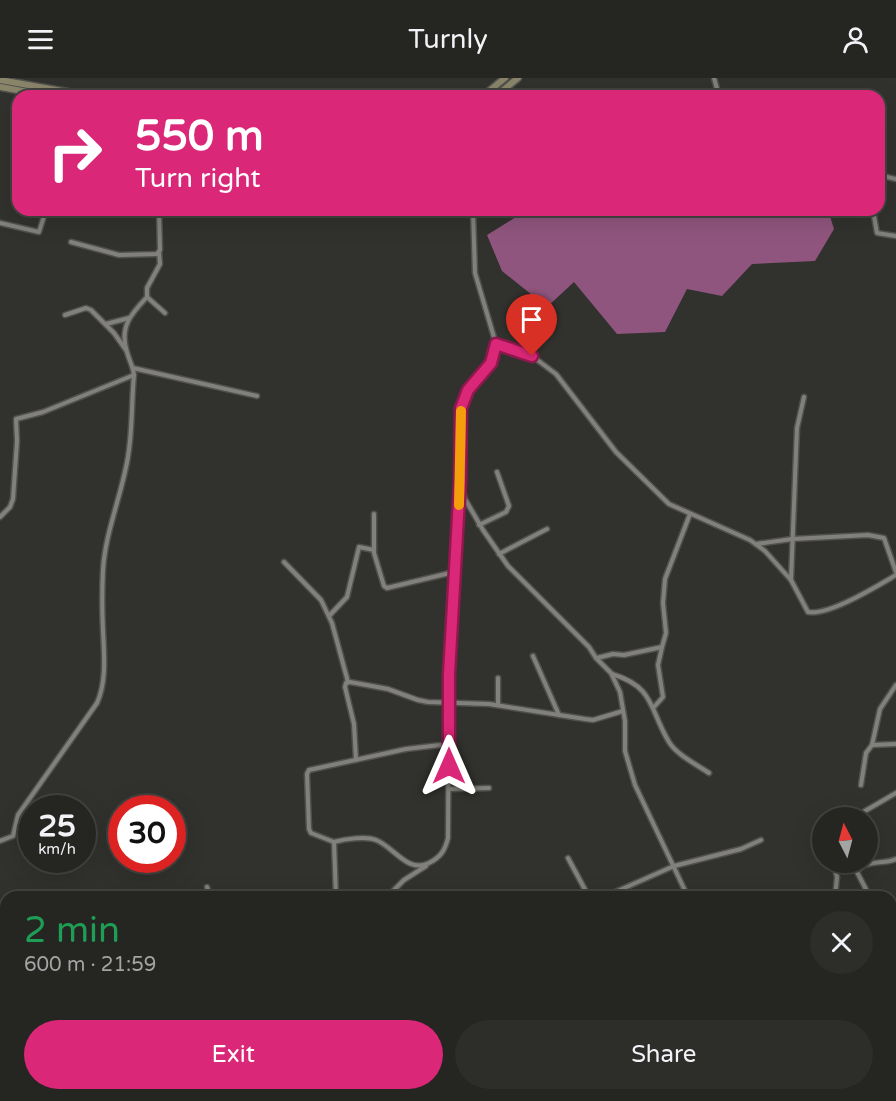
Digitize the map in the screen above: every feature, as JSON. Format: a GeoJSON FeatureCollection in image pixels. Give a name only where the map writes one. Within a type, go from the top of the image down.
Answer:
{"type":"FeatureCollection","features":[{"type":"Feature","properties":{"kind":"main road"},"geometry":{"type":"LineString","coordinates":[[490,90],[505,78]]}},
{"type":"Feature","properties":{"kind":"main road"},"geometry":{"type":"LineString","coordinates":[[503,90],[518,78]]}},
{"type":"Feature","properties":{"kind":"main road"},"geometry":{"type":"LineString","coordinates":[[0,80],[50,90]]}},
{"type":"Feature","properties":{"kind":"main road"},"geometry":{"type":"LineString","coordinates":[[0,87],[17,90]]}},
{"type":"Feature","properties":{"kind":"street"},"geometry":{"type":"LineString","coordinates":[[0,223],[39,232],[44,216]]}},
{"type":"Feature","properties":{"kind":"street"},"geometry":{"type":"LineString","coordinates":[[126,351],[125,328],[129,318],[147,297],[147,288],[160,264],[159,216]]}},
{"type":"Feature","properties":{"kind":"street"},"geometry":{"type":"LineString","coordinates":[[393,891],[404,880],[441,855],[448,838],[449,701],[460,482],[461,408],[468,390],[491,363],[496,344],[475,273],[473,216]]}},
{"type":"Feature","properties":{"kind":"street"},"geometry":{"type":"LineString","coordinates":[[874,216],[877,233],[896,236]]}},
{"type":"Feature","properties":{"kind":"street"},"geometry":{"type":"LineString","coordinates":[[71,242],[119,255],[159,252]]}},
{"type":"Feature","properties":{"kind":"street"},"geometry":{"type":"LineString","coordinates":[[147,297],[165,313]]}},
{"type":"Feature","properties":{"kind":"street"},"geometry":{"type":"LineString","coordinates":[[0,841],[12,836],[18,815],[97,703],[102,692],[105,661],[102,629],[105,551],[127,464],[134,375],[126,351],[106,324],[86,308],[64,315]]}},
{"type":"Feature","properties":{"kind":"street"},"geometry":{"type":"LineString","coordinates":[[106,324],[129,318]]}},
{"type":"Feature","properties":{"kind":"street"},"geometry":{"type":"LineString","coordinates":[[496,344],[532,356],[556,374],[616,452],[669,504],[750,540],[765,551],[791,580],[808,612],[816,614],[859,596],[896,574],[884,538],[881,537],[868,535],[792,539],[756,544]]}},
{"type":"Feature","properties":{"kind":"street"},"geometry":{"type":"LineString","coordinates":[[133,368],[257,396]]}},
{"type":"Feature","properties":{"kind":"street"},"geometry":{"type":"LineString","coordinates":[[0,517],[10,507],[13,499],[17,441],[16,419],[43,412],[134,375]]}},
{"type":"Feature","properties":{"kind":"street"},"geometry":{"type":"LineString","coordinates":[[791,580],[797,420],[804,397]]}},
{"type":"Feature","properties":{"kind":"street"},"geometry":{"type":"LineString","coordinates":[[479,525],[506,512],[509,507],[497,472]]}},
{"type":"Feature","properties":{"kind":"street"},"geometry":{"type":"LineString","coordinates":[[460,482],[465,499],[479,525],[508,566],[589,647],[611,673],[620,693],[624,711],[625,751],[635,785],[685,891]]}},
{"type":"Feature","properties":{"kind":"street"},"geometry":{"type":"LineString","coordinates":[[374,514],[374,550],[379,571],[387,588],[454,572]]}},
{"type":"Feature","properties":{"kind":"street"},"geometry":{"type":"LineString","coordinates":[[654,707],[663,697],[658,665],[666,633],[663,603],[664,579],[690,514]]}},
{"type":"Feature","properties":{"kind":"street"},"geometry":{"type":"LineString","coordinates":[[499,554],[547,529]]}},
{"type":"Feature","properties":{"kind":"street"},"geometry":{"type":"LineString","coordinates":[[329,616],[347,597],[358,547],[374,550]]}},
{"type":"Feature","properties":{"kind":"street"},"geometry":{"type":"LineString","coordinates":[[284,562],[321,600],[329,616],[348,682],[345,687],[354,724],[356,760]]}},
{"type":"Feature","properties":{"kind":"street"},"geometry":{"type":"LineString","coordinates":[[596,658],[662,647]]}},
{"type":"Feature","properties":{"kind":"street"},"geometry":{"type":"LineString","coordinates":[[533,656],[559,715]]}},
{"type":"Feature","properties":{"kind":"street"},"geometry":{"type":"LineString","coordinates":[[611,673],[640,686],[654,707],[670,744],[691,762],[709,773]]}},
{"type":"Feature","properties":{"kind":"street"},"geometry":{"type":"LineString","coordinates":[[498,678],[498,705]]}},
{"type":"Feature","properties":{"kind":"street"},"geometry":{"type":"LineString","coordinates":[[348,682],[388,689],[428,702],[449,701],[498,705],[593,720],[624,711]]}},
{"type":"Feature","properties":{"kind":"street"},"geometry":{"type":"LineString","coordinates":[[861,785],[866,753],[872,745],[880,709],[896,685]]}},
{"type":"Feature","properties":{"kind":"street"},"geometry":{"type":"LineString","coordinates":[[433,861],[424,865],[406,862],[377,840],[334,842],[311,833],[307,774],[312,769],[428,745],[449,744]]}},
{"type":"Feature","properties":{"kind":"street"},"geometry":{"type":"LineString","coordinates":[[872,745],[896,744]]}},
{"type":"Feature","properties":{"kind":"street"},"geometry":{"type":"LineString","coordinates":[[449,789],[489,788]]}},
{"type":"Feature","properties":{"kind":"street"},"geometry":{"type":"LineString","coordinates":[[872,807],[896,793]]}},
{"type":"Feature","properties":{"kind":"street"},"geometry":{"type":"LineString","coordinates":[[618,891],[674,866],[741,849],[761,840]]}},
{"type":"Feature","properties":{"kind":"street"},"geometry":{"type":"LineString","coordinates":[[334,842],[336,891]]}},
{"type":"Feature","properties":{"kind":"street"},"geometry":{"type":"LineString","coordinates":[[568,858],[586,891]]}},
{"type":"Feature","properties":{"kind":"street"},"geometry":{"type":"LineString","coordinates":[[878,863],[896,859]]}},
{"type":"Feature","properties":{"kind":"street"},"geometry":{"type":"LineString","coordinates":[[836,873],[836,891]]}},
{"type":"Feature","properties":{"kind":"street"},"geometry":{"type":"LineString","coordinates":[[858,873],[867,891]]}},
{"type":"Feature","properties":{"kind":"street"},"geometry":{"type":"LineString","coordinates":[[207,887],[208,891]]}},
{"type":"Feature","properties":{"kind":"shaded area"},"geometry":{"type":"Polygon","coordinates":[[[517,216],[830,216],[834,229],[815,261],[752,264],[722,296],[687,289],[665,332],[617,334],[574,282],[547,307],[502,271],[487,235],[517,216]]]}},
{"type":"Feature","properties":{"kind":"slow traffic"},"geometry":{"type":"LineString","coordinates":[[459,505],[461,411]]}},
{"type":"Feature","properties":{"kind":"route"},"geometry":{"type":"LineString","coordinates":[[449,766],[449,674],[460,482],[461,408],[468,390],[491,363],[496,344],[532,356]]}}]}
